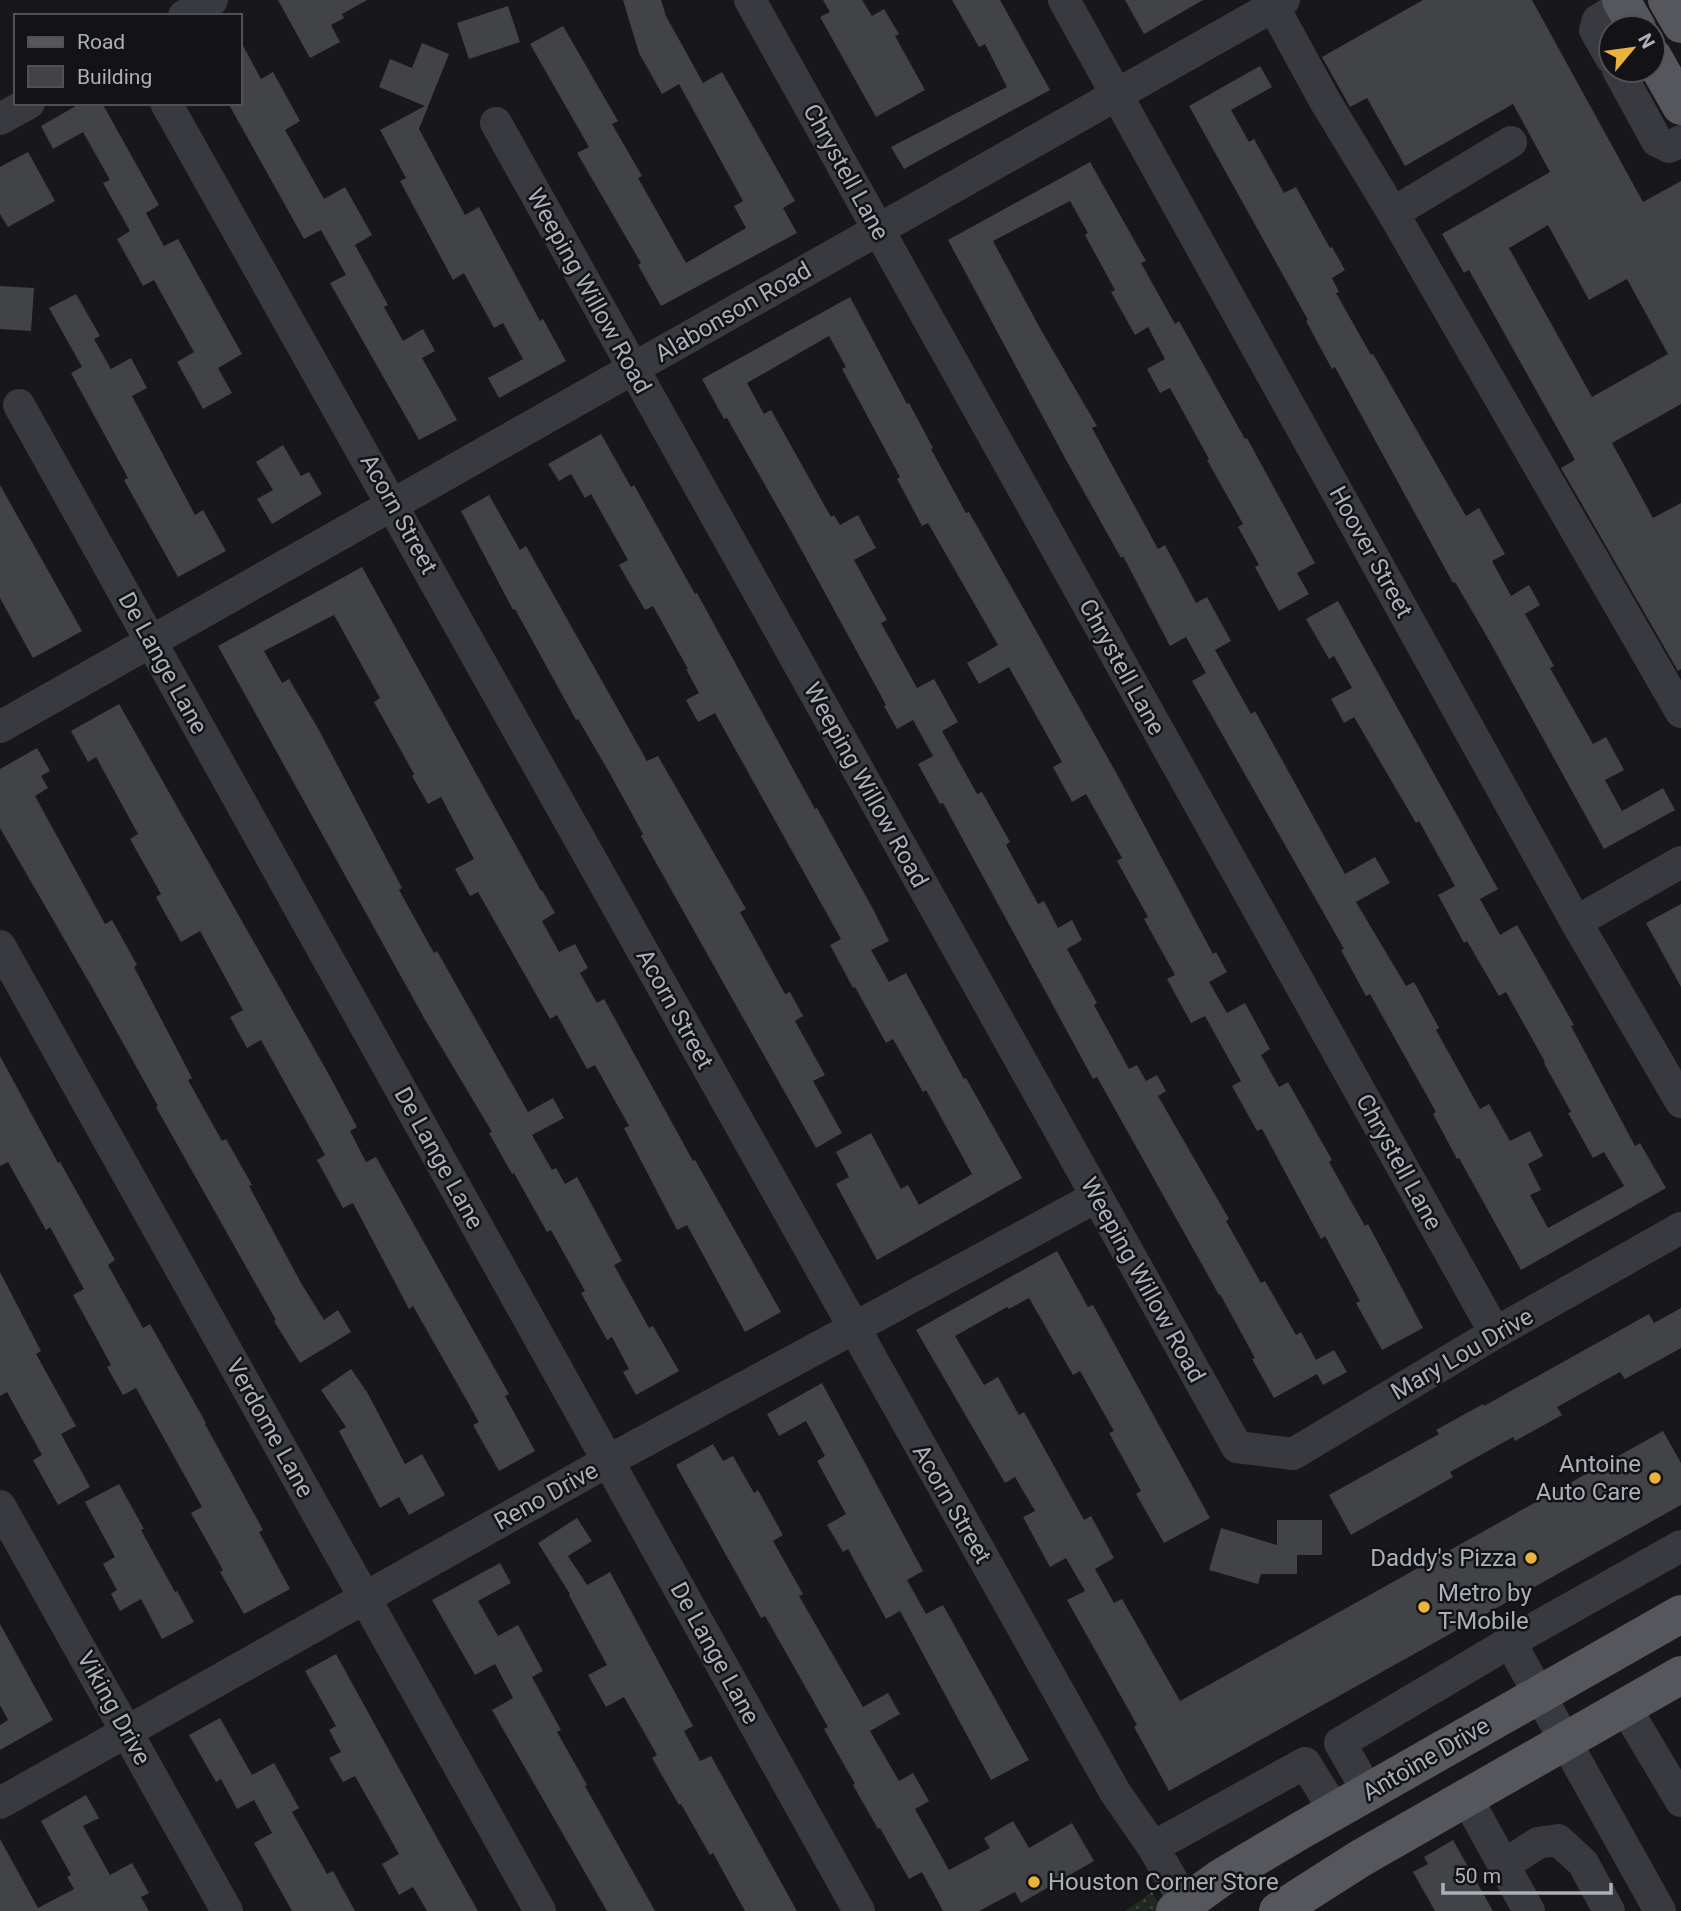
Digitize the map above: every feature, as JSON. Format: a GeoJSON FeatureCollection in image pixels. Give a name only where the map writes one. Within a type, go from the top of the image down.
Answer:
{"type":"FeatureCollection","features":[{"type":"Feature","properties":{"kind":"main road"},"geometry":{"type":"LineString","coordinates":[[1667,0],[1681,24]]}},
{"type":"Feature","properties":{"kind":"main road"},"geometry":{"type":"LineString","coordinates":[[1667,82],[1681,106]]}},
{"type":"Feature","properties":{"kind":"main road","name":"Antoine Drive"},"geometry":{"type":"LineString","coordinates":[[1193,1909],[1222,1877],[1681,1614]]}},
{"type":"Feature","properties":{"kind":"main road"},"geometry":{"type":"LineString","coordinates":[[1291,1906],[1361,1858],[1681,1675]]}},
{"type":"Feature","properties":{"kind":"street"},"geometry":{"type":"LineString","coordinates":[[188,14],[212,0]]}},
{"type":"Feature","properties":{"kind":"street","name":"Chrystell Lane"},"geometry":{"type":"LineString","coordinates":[[750,0],[1495,1333]]}},
{"type":"Feature","properties":{"kind":"street","name":"Hoover Street"},"geometry":{"type":"LineString","coordinates":[[1064,0],[1576,922],[1681,1102]]}},
{"type":"Feature","properties":{"kind":"street"},"geometry":{"type":"LineString","coordinates":[[1279,3],[1325,101],[1393,213],[1681,712]]}},
{"type":"Feature","properties":{"kind":"street","name":"Alabonson Road"},"geometry":{"type":"LineString","coordinates":[[0,727],[1279,3]]}},
{"type":"Feature","properties":{"kind":"street"},"geometry":{"type":"LineString","coordinates":[[1626,84],[1657,141],[1669,147],[1681,141]]}},
{"type":"Feature","properties":{"kind":"street"},"geometry":{"type":"LineString","coordinates":[[0,119],[25,105]]}},
{"type":"Feature","properties":{"kind":"street","name":"Acorn Street"},"geometry":{"type":"LineString","coordinates":[[167,105],[394,504],[852,1329],[1108,1780],[1193,1909]]}},
{"type":"Feature","properties":{"kind":"street","name":"Weeping Willow Road"},"geometry":{"type":"LineString","coordinates":[[496,123],[1237,1447]]}},
{"type":"Feature","properties":{"kind":"street"},"geometry":{"type":"LineString","coordinates":[[1393,213],[1511,142]]}},
{"type":"Feature","properties":{"kind":"street","name":"De Lange Lane"},"geometry":{"type":"LineString","coordinates":[[19,405],[859,1911]]}},
{"type":"Feature","properties":{"kind":"street"},"geometry":{"type":"LineString","coordinates":[[1576,922],[1681,862]]}},
{"type":"Feature","properties":{"kind":"street","name":"Verdome Lane"},"geometry":{"type":"LineString","coordinates":[[0,946],[540,1911]]}},
{"type":"Feature","properties":{"kind":"street","name":"Reno Drive"},"geometry":{"type":"LineString","coordinates":[[0,1803],[608,1461],[1096,1197]]}},
{"type":"Feature","properties":{"kind":"street","name":"Mary Lou Drive"},"geometry":{"type":"LineString","coordinates":[[1237,1447],[1293,1454],[1495,1333],[1681,1228]]}},
{"type":"Feature","properties":{"kind":"street","name":"Viking Drive"},"geometry":{"type":"LineString","coordinates":[[0,1506],[227,1911]]}},
{"type":"Feature","properties":{"kind":"street"},"geometry":{"type":"LineString","coordinates":[[1368,1792],[1340,1743],[1510,1642],[1681,1546]]}},
{"type":"Feature","properties":{"kind":"street"},"geometry":{"type":"LineString","coordinates":[[1510,1642],[1660,1911]]}},
{"type":"Feature","properties":{"kind":"street"},"geometry":{"type":"LineString","coordinates":[[1625,1707],[1681,1801]]}},
{"type":"Feature","properties":{"kind":"street"},"geometry":{"type":"LineString","coordinates":[[1153,1847],[1305,1763],[1332,1813]]}},
{"type":"Feature","properties":{"kind":"street"},"geometry":{"type":"LineString","coordinates":[[1466,1797],[1530,1911]]}},
{"type":"Feature","properties":{"kind":"street"},"geometry":{"type":"LineString","coordinates":[[1504,1865],[1538,1843],[1558,1840],[1583,1863],[1609,1911]]}},
{"type":"Feature","properties":{"kind":"shaded area"},"geometry":{"type":"Polygon","coordinates":[[[1152,1892],[1163,1911],[1125,1911],[1152,1892]]]}},
{"type":"Feature","properties":{"kind":"building"},"geometry":{"type":"Polygon","coordinates":[[[278,0],[367,0],[342,14],[344,18],[331,25],[340,42],[310,58],[278,0]]]}},
{"type":"Feature","properties":{"kind":"building"},"geometry":{"type":"Polygon","coordinates":[[[623,0],[661,0],[666,16],[703,83],[722,72],[795,201],[783,208],[797,233],[661,306],[638,265],[641,263],[577,153],[589,147],[530,44],[563,26],[618,121],[612,124],[642,176],[638,178],[686,263],[746,228],[734,206],[743,201],[679,84],[662,94],[639,53],[623,0]]]}},
{"type":"Feature","properties":{"kind":"building"},"geometry":{"type":"Polygon","coordinates":[[[823,0],[862,0],[872,16],[884,9],[899,34],[895,36],[925,90],[876,117],[820,17],[830,12],[823,0]]]}},
{"type":"Feature","properties":{"kind":"building"},"geometry":{"type":"Polygon","coordinates":[[[952,0],[1000,0],[1050,90],[904,169],[891,147],[1007,87],[985,44],[979,47],[952,0]]]}},
{"type":"Feature","properties":{"kind":"building"},"geometry":{"type":"Polygon","coordinates":[[[1125,0],[1203,0],[1144,34],[1125,0]]]}},
{"type":"Feature","properties":{"kind":"building"},"geometry":{"type":"Polygon","coordinates":[[[1423,0],[1532,0],[1643,202],[1681,181],[1681,404],[1612,443],[1653,518],[1681,503],[1681,669],[1678,671],[1561,468],[1575,460],[1469,270],[1464,273],[1442,234],[1550,172],[1513,104],[1405,166],[1367,98],[1350,107],[1322,57],[1423,0]],[[1548,225],[1509,248],[1592,397],[1668,354],[1627,279],[1589,300],[1548,225]]]}},
{"type":"Feature","properties":{"kind":"building"},"geometry":{"type":"Polygon","coordinates":[[[508,6],[520,42],[469,59],[457,23],[508,6]]]}},
{"type":"Feature","properties":{"kind":"building"},"geometry":{"type":"Polygon","coordinates":[[[422,43],[449,54],[419,129],[465,215],[479,207],[540,321],[543,319],[566,361],[499,398],[488,378],[523,359],[503,323],[494,328],[464,273],[453,280],[400,181],[406,178],[380,130],[425,106],[379,87],[390,59],[412,68],[422,43]]]}},
{"type":"Feature","properties":{"kind":"building"},"geometry":{"type":"Polygon","coordinates":[[[242,44],[261,79],[273,72],[300,121],[285,130],[324,199],[345,187],[372,235],[355,245],[388,305],[384,307],[403,341],[423,329],[435,351],[422,358],[457,420],[419,440],[330,283],[346,275],[321,230],[304,239],[229,105],[242,105],[242,44]]]}},
{"type":"Feature","properties":{"kind":"building"},"geometry":{"type":"Polygon","coordinates":[[[1260,66],[1272,87],[1231,110],[1249,142],[1254,139],[1284,193],[1296,187],[1330,248],[1332,247],[1345,270],[1332,278],[1339,292],[1336,293],[1466,516],[1479,508],[1505,554],[1492,561],[1511,596],[1529,585],[1540,605],[1525,614],[1554,666],[1550,668],[1593,744],[1606,737],[1624,770],[1605,780],[1622,811],[1663,788],[1675,810],[1604,849],[1486,635],[1455,582],[1453,583],[1335,367],[1332,369],[1306,321],[1308,320],[1189,106],[1260,66]]]}},
{"type":"Feature","properties":{"kind":"building"},"geometry":{"type":"Polygon","coordinates":[[[78,105],[103,105],[159,205],[146,213],[164,246],[178,239],[242,354],[218,368],[232,393],[203,409],[177,362],[194,352],[154,280],[143,286],[117,239],[130,231],[103,183],[110,180],[83,132],[53,149],[41,126],[78,105]]]}},
{"type":"Feature","properties":{"kind":"building"},"geometry":{"type":"Polygon","coordinates":[[[28,152],[55,201],[8,227],[0,214],[0,167],[28,152]]]}},
{"type":"Feature","properties":{"kind":"building"},"geometry":{"type":"Polygon","coordinates":[[[1090,162],[1146,261],[1141,263],[1175,324],[1179,321],[1315,563],[1297,573],[1309,594],[1279,611],[1255,567],[1259,565],[1238,527],[1243,524],[1207,460],[1209,459],[1170,388],[1160,393],[1147,369],[1165,359],[1148,327],[1135,335],[1111,292],[1115,290],[1070,201],[993,241],[1097,426],[1092,428],[1158,549],[1165,545],[1196,603],[1207,597],[1231,641],[1215,650],[1251,714],[1255,711],[1345,874],[1375,857],[1390,883],[1356,902],[1406,986],[1414,982],[1439,1028],[1436,1030],[1480,1109],[1489,1104],[1510,1141],[1530,1131],[1543,1156],[1528,1164],[1541,1190],[1530,1195],[1548,1228],[1624,1186],[1604,1152],[1593,1158],[1506,992],[1499,996],[1467,941],[1464,943],[1438,895],[1455,886],[1419,821],[1416,823],[1354,717],[1344,723],[1331,699],[1352,688],[1334,656],[1329,659],[1306,619],[1338,601],[1498,889],[1480,899],[1500,935],[1517,925],[1574,1025],[1571,1026],[1635,1146],[1640,1143],[1666,1188],[1521,1270],[1459,1158],[1457,1159],[1433,1114],[1436,1112],[1370,994],[1366,996],[1341,950],[1344,949],[1192,681],[1206,673],[1186,637],[1170,646],[948,240],[1090,162]]]}},
{"type":"Feature","properties":{"kind":"building"},"geometry":{"type":"Polygon","coordinates":[[[0,286],[34,288],[31,331],[0,329],[0,286]]]}},
{"type":"Feature","properties":{"kind":"building"},"geometry":{"type":"Polygon","coordinates":[[[76,294],[100,336],[94,339],[111,369],[131,358],[147,388],[132,396],[195,515],[203,510],[226,551],[178,577],[124,480],[128,478],[71,373],[82,367],[49,308],[76,294]]]}},
{"type":"Feature","properties":{"kind":"building"},"geometry":{"type":"Polygon","coordinates":[[[850,297],[966,513],[969,512],[1118,776],[1213,954],[1216,952],[1227,972],[1209,982],[1227,1013],[1245,1003],[1270,1049],[1261,1055],[1279,1087],[1288,1082],[1332,1160],[1329,1162],[1365,1226],[1368,1224],[1423,1328],[1382,1350],[1356,1303],[1360,1301],[1325,1236],[1321,1239],[1262,1129],[1257,1131],[1232,1086],[1241,1081],[1205,1016],[1191,1023],[1167,979],[1175,975],[1144,919],[1148,917],[1117,861],[1122,858],[1086,794],[1072,802],[1053,767],[1062,762],[1009,667],[979,684],[967,663],[998,645],[928,523],[922,526],[897,479],[900,477],[842,369],[846,367],[829,336],[747,383],[764,414],[771,410],[831,517],[834,515],[840,525],[858,515],[876,548],[854,560],[887,620],[881,623],[917,688],[934,679],[958,722],[942,731],[977,794],[982,792],[1010,842],[1006,845],[1038,904],[1044,901],[1058,928],[1072,920],[1082,940],[1067,949],[1097,1003],[1094,1005],[1129,1069],[1137,1065],[1146,1081],[1157,1075],[1166,1091],[1158,1096],[1229,1219],[1226,1221],[1261,1283],[1265,1281],[1296,1335],[1301,1332],[1316,1360],[1334,1350],[1347,1372],[1323,1385],[1317,1374],[1274,1398],[1220,1294],[1097,1077],[1093,1079],[943,803],[940,804],[918,764],[933,756],[913,720],[897,729],[790,529],[702,379],[850,297]]]}},
{"type":"Feature","properties":{"kind":"building"},"geometry":{"type":"Polygon","coordinates":[[[601,434],[631,487],[634,485],[695,594],[697,593],[873,909],[889,941],[871,950],[889,982],[906,973],[1022,1178],[877,1260],[836,1184],[849,1177],[836,1152],[871,1133],[901,1189],[908,1185],[919,1205],[972,1174],[926,1090],[923,1092],[893,1039],[886,1043],[855,987],[853,988],[830,945],[841,939],[715,713],[698,722],[686,700],[699,693],[688,669],[653,606],[645,610],[619,565],[628,560],[591,494],[585,498],[571,474],[559,481],[548,464],[601,434]]]}},
{"type":"Feature","properties":{"kind":"building"},"geometry":{"type":"Polygon","coordinates":[[[283,445],[301,476],[309,472],[322,494],[272,524],[257,499],[273,490],[256,462],[283,445]]]}},
{"type":"Feature","properties":{"kind":"building"},"geometry":{"type":"Polygon","coordinates":[[[0,485],[82,631],[33,658],[0,598],[0,485]]]}},
{"type":"Feature","properties":{"kind":"building"},"geometry":{"type":"Polygon","coordinates":[[[489,495],[520,550],[526,546],[647,761],[658,756],[746,909],[740,912],[785,994],[790,992],[803,1016],[795,1021],[825,1075],[813,1081],[842,1133],[816,1148],[641,836],[643,834],[609,772],[578,719],[576,720],[515,609],[513,610],[461,511],[489,495]]]}},
{"type":"Feature","properties":{"kind":"building"},"geometry":{"type":"Polygon","coordinates":[[[362,567],[555,913],[542,921],[559,952],[575,944],[588,968],[580,973],[597,1003],[604,999],[693,1161],[695,1160],[781,1312],[745,1332],[687,1225],[677,1230],[624,1128],[629,1126],[595,1065],[587,1069],[557,1015],[550,1019],[478,892],[470,896],[455,869],[474,859],[441,797],[428,804],[374,702],[380,698],[334,615],[264,651],[282,683],[289,679],[320,732],[402,888],[399,890],[434,953],[437,951],[528,1112],[553,1098],[564,1118],[532,1135],[552,1170],[556,1168],[565,1184],[577,1177],[622,1261],[614,1265],[649,1328],[653,1326],[679,1371],[636,1395],[623,1372],[629,1369],[612,1337],[607,1340],[581,1293],[585,1291],[551,1230],[547,1232],[514,1173],[512,1174],[489,1133],[492,1132],[424,1018],[218,646],[362,567]]]}},
{"type":"Feature","properties":{"kind":"building"},"geometry":{"type":"Polygon","coordinates":[[[119,704],[328,1073],[357,1127],[350,1131],[366,1162],[376,1157],[509,1394],[505,1396],[535,1451],[499,1471],[473,1425],[479,1422],[413,1306],[409,1309],[353,1203],[343,1208],[317,1160],[325,1155],[261,1040],[247,1048],[230,1017],[243,1010],[200,931],[181,942],[156,897],[161,894],[130,839],[138,834],[96,757],[88,762],[71,731],[119,704]]]}},
{"type":"Feature","properties":{"kind":"building"},"geometry":{"type":"Polygon","coordinates":[[[37,748],[50,771],[41,776],[48,788],[35,796],[105,924],[112,920],[137,965],[134,967],[192,1078],[188,1080],[222,1141],[226,1139],[252,1185],[249,1186],[301,1283],[324,1320],[338,1310],[351,1332],[300,1363],[274,1321],[276,1320],[93,989],[0,828],[0,769],[37,748]]]}},
{"type":"Feature","properties":{"kind":"building"},"geometry":{"type":"Polygon","coordinates":[[[1681,904],[1681,987],[1646,923],[1681,904]]]}},
{"type":"Feature","properties":{"kind":"building"},"geometry":{"type":"Polygon","coordinates":[[[0,1056],[115,1260],[108,1265],[143,1328],[150,1324],[206,1423],[263,1530],[259,1532],[290,1589],[244,1614],[191,1513],[202,1507],[136,1388],[123,1395],[107,1367],[111,1365],[73,1295],[84,1289],[50,1227],[46,1230],[8,1162],[0,1166],[0,1056]]]}},
{"type":"Feature","properties":{"kind":"building"},"geometry":{"type":"Polygon","coordinates":[[[1057,1251],[1088,1307],[1093,1305],[1210,1518],[1164,1543],[1136,1494],[1141,1491],[1109,1433],[1114,1431],[1080,1371],[1073,1375],[1029,1298],[955,1336],[984,1385],[998,1377],[1019,1415],[1024,1412],[1084,1520],[1091,1516],[1114,1558],[1095,1569],[1114,1603],[1122,1599],[1180,1701],[1663,1431],[1681,1463],[1681,1505],[1169,1791],[1134,1727],[1137,1725],[1067,1600],[1085,1591],[1066,1558],[1050,1567],[1023,1517],[1035,1511],[1015,1477],[1005,1483],[916,1330],[1057,1251]]]}},
{"type":"Feature","properties":{"kind":"building"},"geometry":{"type":"Polygon","coordinates":[[[0,1272],[41,1351],[36,1354],[76,1426],[61,1434],[90,1487],[58,1505],[33,1460],[42,1455],[7,1392],[0,1396],[0,1272]]]}},
{"type":"Feature","properties":{"kind":"building"},"geometry":{"type":"Polygon","coordinates":[[[1681,1308],[1681,1348],[1625,1379],[1620,1372],[1557,1407],[1562,1415],[1515,1441],[1513,1437],[1450,1472],[1453,1477],[1351,1535],[1329,1495],[1439,1434],[1436,1430],[1649,1314],[1654,1323],[1681,1308]]]}},
{"type":"Feature","properties":{"kind":"building"},"geometry":{"type":"Polygon","coordinates":[[[351,1369],[367,1392],[405,1464],[422,1454],[445,1495],[409,1515],[399,1497],[380,1508],[339,1431],[346,1427],[321,1390],[351,1369]]]}},
{"type":"Feature","properties":{"kind":"building"},"geometry":{"type":"Polygon","coordinates":[[[822,1383],[923,1571],[907,1580],[926,1614],[943,1605],[1029,1760],[991,1780],[900,1611],[886,1619],[848,1549],[843,1552],[827,1525],[846,1514],[817,1461],[825,1456],[806,1421],[779,1436],[767,1414],[822,1383]]]}},
{"type":"Feature","properties":{"kind":"building"},"geometry":{"type":"Polygon","coordinates":[[[713,1444],[723,1461],[733,1456],[754,1493],[758,1490],[783,1535],[773,1541],[803,1594],[799,1596],[863,1707],[888,1693],[900,1714],[870,1731],[899,1781],[913,1773],[929,1801],[915,1809],[949,1870],[990,1848],[984,1838],[1013,1821],[1029,1848],[1072,1823],[1094,1861],[1021,1903],[1015,1892],[979,1911],[943,1911],[922,1872],[909,1879],[853,1785],[855,1784],[824,1729],[828,1727],[765,1616],[761,1618],[676,1465],[713,1444]]]}},
{"type":"Feature","properties":{"kind":"building"},"geometry":{"type":"Polygon","coordinates":[[[119,1484],[144,1529],[141,1530],[194,1622],[162,1639],[141,1599],[120,1611],[111,1594],[117,1590],[103,1564],[115,1557],[85,1502],[119,1484]]]}},
{"type":"Feature","properties":{"kind":"building"},"geometry":{"type":"Polygon","coordinates":[[[577,1518],[592,1541],[568,1556],[587,1585],[610,1572],[693,1726],[684,1731],[700,1761],[711,1756],[797,1911],[745,1911],[713,1853],[710,1855],[652,1758],[657,1755],[624,1697],[606,1707],[588,1675],[607,1665],[570,1594],[538,1543],[577,1518]]]}},
{"type":"Feature","properties":{"kind":"building"},"geometry":{"type":"Polygon","coordinates":[[[1277,1520],[1322,1520],[1322,1555],[1297,1555],[1297,1574],[1261,1574],[1258,1584],[1209,1570],[1221,1528],[1277,1545],[1277,1520]]]}},
{"type":"Feature","properties":{"kind":"building"},"geometry":{"type":"Polygon","coordinates":[[[500,1563],[511,1583],[478,1601],[498,1636],[518,1625],[543,1671],[532,1677],[561,1730],[557,1732],[655,1911],[607,1911],[492,1710],[513,1698],[495,1664],[475,1675],[432,1600],[500,1563]]]}},
{"type":"Feature","properties":{"kind":"building"},"geometry":{"type":"Polygon","coordinates":[[[0,1624],[53,1720],[0,1750],[0,1725],[8,1720],[0,1705],[0,1624]]]}},
{"type":"Feature","properties":{"kind":"building"},"geometry":{"type":"Polygon","coordinates":[[[336,1654],[478,1911],[427,1911],[413,1887],[399,1895],[382,1864],[399,1854],[355,1776],[343,1782],[329,1758],[341,1752],[329,1730],[336,1726],[305,1671],[336,1654]]]}},
{"type":"Feature","properties":{"kind":"building"},"geometry":{"type":"Polygon","coordinates":[[[220,1718],[252,1775],[274,1763],[299,1808],[292,1812],[327,1874],[333,1871],[355,1911],[292,1911],[254,1843],[272,1833],[254,1800],[237,1809],[221,1779],[216,1782],[189,1735],[220,1718]]]}},
{"type":"Feature","properties":{"kind":"building"},"geometry":{"type":"Polygon","coordinates":[[[86,1795],[99,1818],[83,1826],[110,1875],[132,1863],[149,1893],[141,1897],[149,1911],[0,1911],[0,1839],[38,1908],[74,1889],[67,1877],[71,1875],[41,1821],[86,1795]]]}},
{"type":"Feature","properties":{"kind":"building"},"geometry":{"type":"Polygon","coordinates":[[[1453,1840],[1493,1911],[1435,1911],[1413,1872],[1428,1864],[1424,1857],[1453,1840]]]}},
{"type":"Feature","properties":{"kind":"place","name":"Antoine Auto Care"},"geometry":{"type":"Point","coordinates":[1655,1478]}},
{"type":"Feature","properties":{"kind":"place","name":"Daddy's Pizza"},"geometry":{"type":"Point","coordinates":[1531,1558]}},
{"type":"Feature","properties":{"kind":"place","name":"Metro by T-Mobile"},"geometry":{"type":"Point","coordinates":[1424,1607]}},
{"type":"Feature","properties":{"kind":"place","name":"Houston Corner Store"},"geometry":{"type":"Point","coordinates":[1034,1882]}}]}
